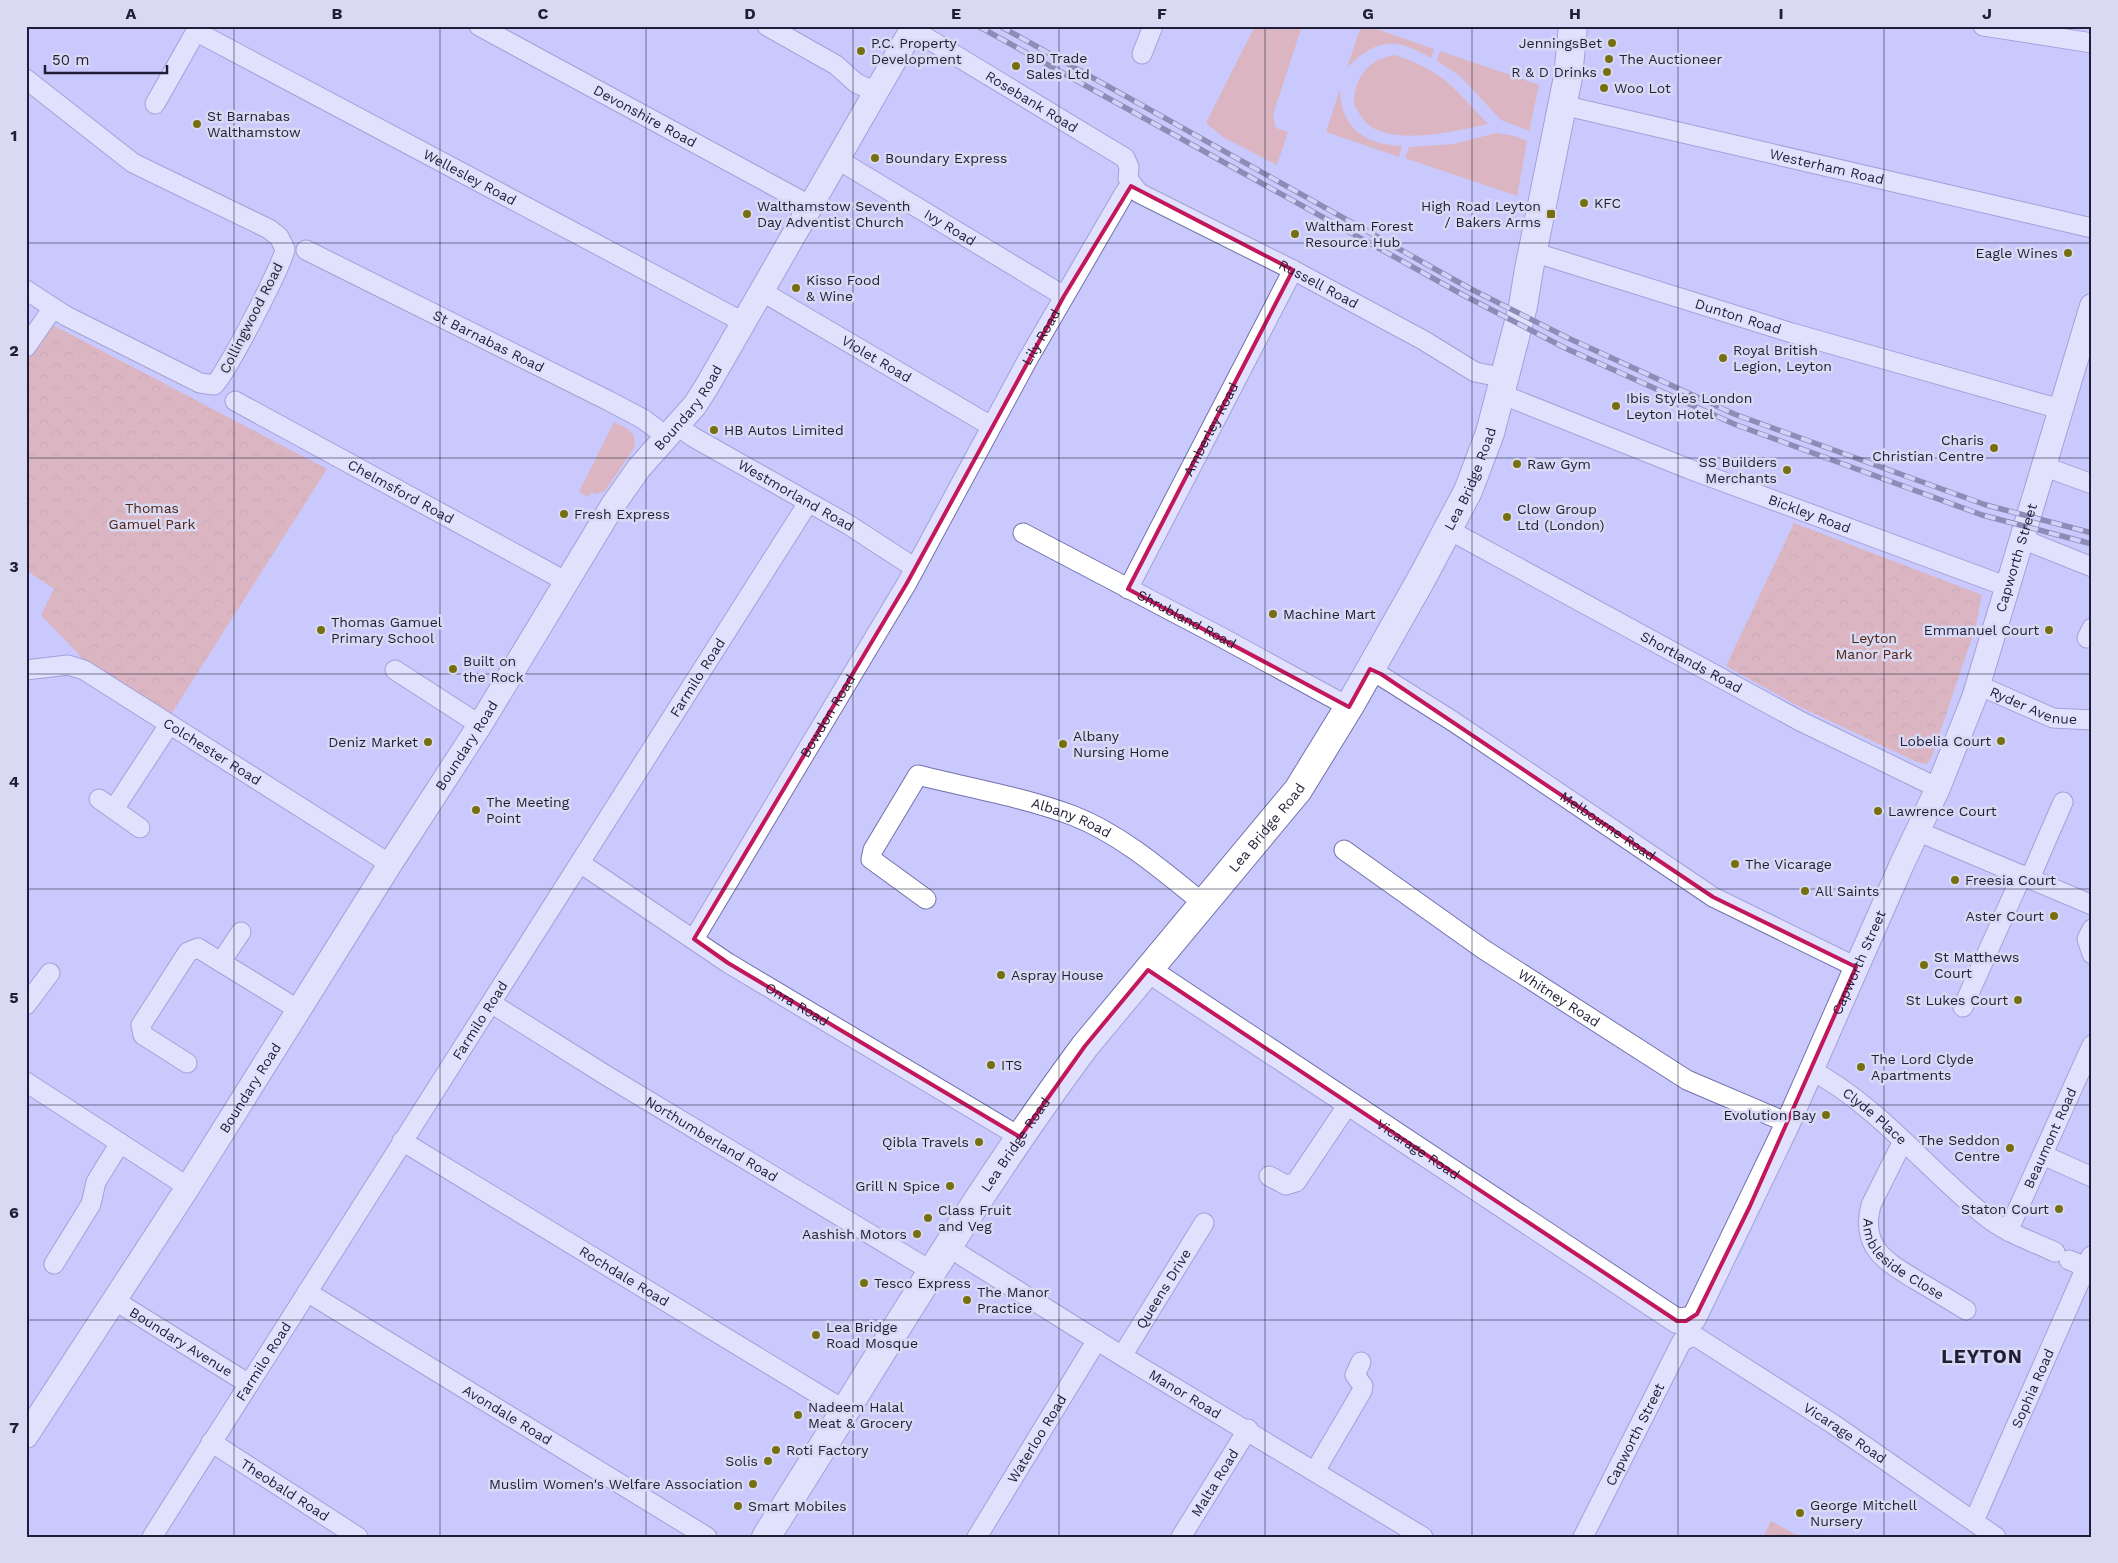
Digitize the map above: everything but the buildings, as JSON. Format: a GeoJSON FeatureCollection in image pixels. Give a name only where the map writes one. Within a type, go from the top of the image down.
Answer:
{"type":"FeatureCollection","features":[{"type":"Feature","properties":{"kind":"main road","name":"Lea Bridge Road"},"geometry":{"type":"LineString","coordinates":[[766,1537],[948,1247],[1020,1137],[1085,1046],[1298,790],[1349,707],[1449,530],[1477,469],[1503,386],[1523,306],[1562,105],[1573,26]]}},
{"type":"Feature","properties":{"kind":"street","name":"Devonshire Road"},"geometry":{"type":"LineString","coordinates":[[479,26],[811,206]]}},
{"type":"Feature","properties":{"kind":"street"},"geometry":{"type":"LineString","coordinates":[[767,26],[836,66],[856,83],[876,92]]}},
{"type":"Feature","properties":{"kind":"street"},"geometry":{"type":"LineString","coordinates":[[1142,54],[1153,26]]}},
{"type":"Feature","properties":{"kind":"street"},"geometry":{"type":"LineString","coordinates":[[1982,26],[2092,43]]}},
{"type":"Feature","properties":{"kind":"street","name":"Boundary Road"},"geometry":{"type":"LineString","coordinates":[[26,1436],[188,1187],[480,724],[612,505],[639,468],[695,405],[913,28]]}},
{"type":"Feature","properties":{"kind":"street","name":"Rosebank Road"},"geometry":{"type":"LineString","coordinates":[[913,28],[1125,158],[1129,167],[1128,179],[1131,186]]}},
{"type":"Feature","properties":{"kind":"street","name":"Wellesley Road"},"geometry":{"type":"LineString","coordinates":[[156,104],[198,29],[743,322]]}},
{"type":"Feature","properties":{"kind":"street","name":"Collingwood Road"},"geometry":{"type":"LineString","coordinates":[[26,79],[133,163],[269,229],[279,237],[285,249],[241,340],[222,376],[214,385],[200,383],[53,308]]}},
{"type":"Feature","properties":{"kind":"street","name":"Westerham Road"},"geometry":{"type":"LineString","coordinates":[[1562,105],[2092,228]]}},
{"type":"Feature","properties":{"kind":"street","name":"Ivy Road"},"geometry":{"type":"LineString","coordinates":[[837,159],[1064,296]]}},
{"type":"Feature","properties":{"kind":"street","name":"Russell Road"},"geometry":{"type":"LineString","coordinates":[[1131,186],[1138,193],[1293,270],[1423,340],[1475,372],[1503,386]]}},
{"type":"Feature","properties":{"kind":"street","name":"Lily Road"},"geometry":{"type":"LineString","coordinates":[[956,491],[1064,296],[1125,192],[1131,186]]}},
{"type":"Feature","properties":{"kind":"street","name":"St Barnabas Road"},"geometry":{"type":"LineString","coordinates":[[306,250],[643,419],[671,431]]}},
{"type":"Feature","properties":{"kind":"street","name":"Dunton Road"},"geometry":{"type":"LineString","coordinates":[[1533,252],[1792,332],[2060,409]]}},
{"type":"Feature","properties":{"kind":"street","name":"Amberley Road"},"geometry":{"type":"LineString","coordinates":[[1128,588],[1293,270]]}},
{"type":"Feature","properties":{"kind":"street"},"geometry":{"type":"LineString","coordinates":[[26,290],[53,308],[26,347]]}},
{"type":"Feature","properties":{"kind":"street","name":"Violet Road"},"geometry":{"type":"LineString","coordinates":[[761,291],[991,426]]}},
{"type":"Feature","properties":{"kind":"street","name":"Capworth Street"},"geometry":{"type":"LineString","coordinates":[[1583,1537],[1697,1314],[1788,1123],[1856,967],[1938,788],[1978,685],[2092,306]]}},
{"type":"Feature","properties":{"kind":"street","name":"Bickley Road"},"geometry":{"type":"LineString","coordinates":[[1503,386],[1680,466],[2008,587]]}},
{"type":"Feature","properties":{"kind":"street","name":"Chelmsford Road"},"geometry":{"type":"LineString","coordinates":[[235,401],[567,582]]}},
{"type":"Feature","properties":{"kind":"street","name":"Westmorland Road"},"geometry":{"type":"LineString","coordinates":[[671,431],[693,438],[849,525],[915,568]]}},
{"type":"Feature","properties":{"kind":"street"},"geometry":{"type":"LineString","coordinates":[[2043,466],[2092,484]]}},
{"type":"Feature","properties":{"kind":"street","name":"Bowdon Road"},"geometry":{"type":"LineString","coordinates":[[694,939],[915,568],[956,491]]}},
{"type":"Feature","properties":{"kind":"street","name":"Farmilo Road"},"geometry":{"type":"LineString","coordinates":[[152,1537],[808,503]]}},
{"type":"Feature","properties":{"kind":"street","name":"Shortlands Road"},"geometry":{"type":"LineString","coordinates":[[1449,530],[1800,721],[1938,788]]}},
{"type":"Feature","properties":{"kind":"street","name":"Shrubland Road"},"geometry":{"type":"LineString","coordinates":[[1023,533],[1349,707]]}},
{"type":"Feature","properties":{"kind":"street"},"geometry":{"type":"LineString","coordinates":[[2022,539],[2092,567]]}},
{"type":"Feature","properties":{"kind":"street","name":"Colchester Road"},"geometry":{"type":"LineString","coordinates":[[26,670],[68,665],[84,670],[390,864]]}},
{"type":"Feature","properties":{"kind":"street","name":"Melbourne Road"},"geometry":{"type":"LineString","coordinates":[[1370,668],[1454,722],[1713,897],[1856,967]]}},
{"type":"Feature","properties":{"kind":"street"},"geometry":{"type":"LineString","coordinates":[[395,670],[480,724]]}},
{"type":"Feature","properties":{"kind":"street","name":"Ryder Avenue"},"geometry":{"type":"LineString","coordinates":[[1978,685],[2054,718],[2092,720]]}},
{"type":"Feature","properties":{"kind":"street"},"geometry":{"type":"LineString","coordinates":[[140,828],[106,804],[169,725]]}},
{"type":"Feature","properties":{"kind":"street","name":"Albany Road"},"geometry":{"type":"LineString","coordinates":[[926,898],[871,859],[873,850],[918,775],[1038,805],[1074,817],[1145,857],[1204,904]]}},
{"type":"Feature","properties":{"kind":"street"},"geometry":{"type":"LineString","coordinates":[[1963,1007],[2063,802]]}},
{"type":"Feature","properties":{"kind":"street"},"geometry":{"type":"LineString","coordinates":[[1918,831],[2092,906]]}},
{"type":"Feature","properties":{"kind":"street","name":"Whitney Road"},"geometry":{"type":"LineString","coordinates":[[1344,850],[1483,949],[1687,1080],[1788,1123]]}},
{"type":"Feature","properties":{"kind":"street","name":"Onra Road"},"geometry":{"type":"LineString","coordinates":[[580,863],[728,963],[1020,1137]]}},
{"type":"Feature","properties":{"kind":"street"},"geometry":{"type":"LineString","coordinates":[[2092,929],[2087,939],[2092,954]]}},
{"type":"Feature","properties":{"kind":"street"},"geometry":{"type":"LineString","coordinates":[[221,962],[241,932]]}},
{"type":"Feature","properties":{"kind":"street"},"geometry":{"type":"LineString","coordinates":[[187,1063],[143,1036],[141,1025],[188,952],[198,948],[299,1010]]}},
{"type":"Feature","properties":{"kind":"street","name":"Vicarage Road"},"geometry":{"type":"LineString","coordinates":[[1148,970],[1689,1328],[1699,1337],[1833,1424],[1996,1537]]}},
{"type":"Feature","properties":{"kind":"street"},"geometry":{"type":"LineString","coordinates":[[26,1005],[50,972]]}},
{"type":"Feature","properties":{"kind":"street","name":"Northumberland Road"},"geometry":{"type":"LineString","coordinates":[[491,1003],[607,1076],[933,1272]]}},
{"type":"Feature","properties":{"kind":"street","name":"Beaumont Road"},"geometry":{"type":"LineString","coordinates":[[2008,1231],[2092,1045]]}},
{"type":"Feature","properties":{"kind":"street","name":"Clyde Place"},"geometry":{"type":"LineString","coordinates":[[1812,1070],[1833,1082],[1985,1216],[2008,1231],[2062,1256],[2089,1262]]}},
{"type":"Feature","properties":{"kind":"street"},"geometry":{"type":"LineString","coordinates":[[26,1082],[188,1187]]}},
{"type":"Feature","properties":{"kind":"street"},"geometry":{"type":"LineString","coordinates":[[1269,1176],[1286,1185],[1296,1182],[1349,1102]]}},
{"type":"Feature","properties":{"kind":"street","name":"Ambleside Close"},"geometry":{"type":"LineString","coordinates":[[1902,1141],[1871,1205],[1868,1220],[1870,1236],[1879,1255],[1887,1262],[1966,1310]]}},
{"type":"Feature","properties":{"kind":"street","name":"Rochdale Road"},"geometry":{"type":"LineString","coordinates":[[402,1142],[846,1411]]}},
{"type":"Feature","properties":{"kind":"street"},"geometry":{"type":"LineString","coordinates":[[54,1264],[91,1204],[96,1182],[120,1143]]}},
{"type":"Feature","properties":{"kind":"street"},"geometry":{"type":"LineString","coordinates":[[2043,1155],[2092,1177]]}},
{"type":"Feature","properties":{"kind":"street","name":"Queens Drive"},"geometry":{"type":"LineString","coordinates":[[1122,1356],[1204,1222]]}},
{"type":"Feature","properties":{"kind":"street","name":"Manor Road"},"geometry":{"type":"LineString","coordinates":[[948,1247],[1122,1356],[1248,1430],[1423,1537]]}},
{"type":"Feature","properties":{"kind":"street","name":"Sophia Road"},"geometry":{"type":"LineString","coordinates":[[1974,1521],[2089,1262]]}},
{"type":"Feature","properties":{"kind":"street","name":"Avondale Road"},"geometry":{"type":"LineString","coordinates":[[307,1292],[707,1537]]}},
{"type":"Feature","properties":{"kind":"street","name":"Boundary Avenue"},"geometry":{"type":"LineString","coordinates":[[114,1300],[248,1384]]}},
{"type":"Feature","properties":{"kind":"street","name":"Waterloo Road"},"geometry":{"type":"LineString","coordinates":[[977,1537],[1097,1340]]}},
{"type":"Feature","properties":{"kind":"street"},"geometry":{"type":"LineString","coordinates":[[1315,1471],[1362,1391],[1363,1386],[1355,1375],[1361,1362]]}},
{"type":"Feature","properties":{"kind":"street","name":"Malta Road"},"geometry":{"type":"LineString","coordinates":[[1181,1537],[1248,1430]]}},
{"type":"Feature","properties":{"kind":"street","name":"Theobald Road"},"geometry":{"type":"LineString","coordinates":[[211,1442],[358,1537]]}},
{"type":"Feature","properties":{"kind":"highlighted area"},"geometry":{"type":"Polygon","coordinates":[[[1131,186],[1293,270],[1128,589],[1349,707],[1370,669],[1381,674],[1713,897],[1856,967],[1750,1206],[1697,1314],[1686,1321],[1677,1321],[1148,970],[1085,1046],[1020,1137],[728,963],[694,939],[907,583],[1064,296],[1131,186]]]}},
{"type":"Feature","properties":{"kind":"green space"},"geometry":{"type":"Polygon","coordinates":[[[1255,26],[1302,26],[1273,115],[1276,128],[1288,132],[1277,165],[1223,137],[1206,123],[1255,26]]]}},
{"type":"Feature","properties":{"kind":"green space"},"geometry":{"type":"Polygon","coordinates":[[[1361,26],[1368,26],[1434,49],[1431,58],[1407,46],[1387,44],[1367,51],[1347,68],[1361,26]]]}},
{"type":"Feature","properties":{"kind":"green space"},"geometry":{"type":"Polygon","coordinates":[[[1440,51],[1539,85],[1529,131],[1501,120],[1459,75],[1437,61],[1440,51]]]}},
{"type":"Feature","properties":{"kind":"green space"},"geometry":{"type":"Polygon","coordinates":[[[1395,55],[1426,68],[1448,82],[1488,124],[1446,133],[1414,136],[1385,133],[1370,126],[1362,118],[1354,104],[1357,86],[1360,78],[1371,65],[1386,57],[1395,55]]]}},
{"type":"Feature","properties":{"kind":"green space"},"geometry":{"type":"Polygon","coordinates":[[[1340,89],[1341,103],[1350,124],[1367,138],[1389,145],[1402,146],[1399,157],[1326,132],[1340,89]]]}},
{"type":"Feature","properties":{"kind":"green space"},"geometry":{"type":"Polygon","coordinates":[[[1496,133],[1515,136],[1527,141],[1517,196],[1405,158],[1409,147],[1454,144],[1496,133]]]}},
{"type":"Feature","properties":{"kind":"green space","name":"Thomas Gamuel Park"},"geometry":{"type":"Polygon","coordinates":[[[51,324],[327,469],[170,716],[86,662],[41,615],[54,589],[26,570],[26,359],[51,324]]]}},
{"type":"Feature","properties":{"kind":"green space"},"geometry":{"type":"Polygon","coordinates":[[[614,422],[633,434],[634,448],[605,491],[596,494],[592,492],[588,497],[579,492],[614,422]]]}},
{"type":"Feature","properties":{"kind":"green space","name":"Leyton Manor Park"},"geometry":{"type":"Polygon","coordinates":[[[1794,523],[1982,595],[1975,629],[1931,759],[1926,764],[1917,762],[1798,706],[1726,666],[1794,523]]]}},
{"type":"Feature","properties":{"kind":"green space"},"geometry":{"type":"Polygon","coordinates":[[[1771,1521],[1800,1537],[1763,1537],[1771,1521]]]}},
{"type":"Feature","properties":{"kind":"railway"},"geometry":{"type":"LineString","coordinates":[[978,26],[1465,296],[1565,348],[1734,424],[1982,515],[2092,544]]}},
{"type":"Feature","properties":{"kind":"railway"},"geometry":{"type":"LineString","coordinates":[[1000,26],[1469,288],[1568,338],[1734,414],[1986,505],[2092,533]]}},
{"type":"Feature","properties":{"kind":"place","name":"JenningsBet"},"geometry":{"type":"Point","coordinates":[1612,43]}},
{"type":"Feature","properties":{"kind":"place","name":"P.C. Property Development"},"geometry":{"type":"Point","coordinates":[861,51]}},
{"type":"Feature","properties":{"kind":"place","name":"The Auctioneer"},"geometry":{"type":"Point","coordinates":[1609,59]}},
{"type":"Feature","properties":{"kind":"place","name":"BD Trade Sales Ltd"},"geometry":{"type":"Point","coordinates":[1016,66]}},
{"type":"Feature","properties":{"kind":"place","name":"R & D Drinks"},"geometry":{"type":"Point","coordinates":[1607,72]}},
{"type":"Feature","properties":{"kind":"place","name":"Woo Lot"},"geometry":{"type":"Point","coordinates":[1604,88]}},
{"type":"Feature","properties":{"kind":"place","name":"St Barnabas Walthamstow"},"geometry":{"type":"Point","coordinates":[197,124]}},
{"type":"Feature","properties":{"kind":"place","name":"Boundary Express"},"geometry":{"type":"Point","coordinates":[875,158]}},
{"type":"Feature","properties":{"kind":"place","name":"KFC"},"geometry":{"type":"Point","coordinates":[1584,203]}},
{"type":"Feature","properties":{"kind":"place","name":"Walthamstow Seventh Day Adventist Church"},"geometry":{"type":"Point","coordinates":[747,214]}},
{"type":"Feature","properties":{"kind":"place","name":"High Road Leyton / Bakers Arms"},"geometry":{"type":"Point","coordinates":[1551,214]}},
{"type":"Feature","properties":{"kind":"place","name":"Waltham Forest Resource Hub"},"geometry":{"type":"Point","coordinates":[1295,234]}},
{"type":"Feature","properties":{"kind":"place","name":"Eagle Wines"},"geometry":{"type":"Point","coordinates":[2068,253]}},
{"type":"Feature","properties":{"kind":"place","name":"Kisso Food & Wine"},"geometry":{"type":"Point","coordinates":[796,288]}},
{"type":"Feature","properties":{"kind":"place","name":"Royal British Legion, Leyton"},"geometry":{"type":"Point","coordinates":[1723,358]}},
{"type":"Feature","properties":{"kind":"place","name":"Ibis Styles London Leyton Hotel"},"geometry":{"type":"Point","coordinates":[1616,406]}},
{"type":"Feature","properties":{"kind":"place","name":"HB Autos Limited"},"geometry":{"type":"Point","coordinates":[714,430]}},
{"type":"Feature","properties":{"kind":"place","name":"Charis Christian Centre"},"geometry":{"type":"Point","coordinates":[1994,448]}},
{"type":"Feature","properties":{"kind":"place","name":"Raw Gym"},"geometry":{"type":"Point","coordinates":[1517,464]}},
{"type":"Feature","properties":{"kind":"place","name":"SS Builders Merchants"},"geometry":{"type":"Point","coordinates":[1787,470]}},
{"type":"Feature","properties":{"kind":"place","name":"Fresh Express"},"geometry":{"type":"Point","coordinates":[564,514]}},
{"type":"Feature","properties":{"kind":"place","name":"Clow Group Ltd (London)"},"geometry":{"type":"Point","coordinates":[1507,517]}},
{"type":"Feature","properties":{"kind":"place","name":"Machine Mart"},"geometry":{"type":"Point","coordinates":[1273,614]}},
{"type":"Feature","properties":{"kind":"place","name":"Thomas Gamuel Primary School"},"geometry":{"type":"Point","coordinates":[321,630]}},
{"type":"Feature","properties":{"kind":"place","name":"Emmanuel Court"},"geometry":{"type":"Point","coordinates":[2049,630]}},
{"type":"Feature","properties":{"kind":"place","name":"Built on the Rock"},"geometry":{"type":"Point","coordinates":[453,669]}},
{"type":"Feature","properties":{"kind":"place","name":"Lobelia Court"},"geometry":{"type":"Point","coordinates":[2001,741]}},
{"type":"Feature","properties":{"kind":"place","name":"Deniz Market"},"geometry":{"type":"Point","coordinates":[428,742]}},
{"type":"Feature","properties":{"kind":"place","name":"Albany Nursing Home"},"geometry":{"type":"Point","coordinates":[1063,744]}},
{"type":"Feature","properties":{"kind":"place","name":"The Meeting Point"},"geometry":{"type":"Point","coordinates":[476,810]}},
{"type":"Feature","properties":{"kind":"place","name":"Lawrence Court"},"geometry":{"type":"Point","coordinates":[1878,811]}},
{"type":"Feature","properties":{"kind":"place","name":"The Vicarage"},"geometry":{"type":"Point","coordinates":[1735,864]}},
{"type":"Feature","properties":{"kind":"place","name":"Freesia Court"},"geometry":{"type":"Point","coordinates":[1955,880]}},
{"type":"Feature","properties":{"kind":"place","name":"All Saints"},"geometry":{"type":"Point","coordinates":[1805,891]}},
{"type":"Feature","properties":{"kind":"place","name":"Aster Court"},"geometry":{"type":"Point","coordinates":[2054,916]}},
{"type":"Feature","properties":{"kind":"place","name":"St Matthews Court"},"geometry":{"type":"Point","coordinates":[1924,965]}},
{"type":"Feature","properties":{"kind":"place","name":"Aspray House"},"geometry":{"type":"Point","coordinates":[1001,975]}},
{"type":"Feature","properties":{"kind":"place","name":"St Lukes Court"},"geometry":{"type":"Point","coordinates":[2018,1000]}},
{"type":"Feature","properties":{"kind":"place","name":"ITS"},"geometry":{"type":"Point","coordinates":[991,1065]}},
{"type":"Feature","properties":{"kind":"place","name":"The Lord Clyde Apartments"},"geometry":{"type":"Point","coordinates":[1861,1067]}},
{"type":"Feature","properties":{"kind":"place","name":"Evolution Bay"},"geometry":{"type":"Point","coordinates":[1826,1115]}},
{"type":"Feature","properties":{"kind":"place","name":"Qibla Travels"},"geometry":{"type":"Point","coordinates":[979,1142]}},
{"type":"Feature","properties":{"kind":"place","name":"The Seddon Centre"},"geometry":{"type":"Point","coordinates":[2010,1148]}},
{"type":"Feature","properties":{"kind":"place","name":"Grill N Spice"},"geometry":{"type":"Point","coordinates":[950,1186]}},
{"type":"Feature","properties":{"kind":"place","name":"Staton Court"},"geometry":{"type":"Point","coordinates":[2059,1209]}},
{"type":"Feature","properties":{"kind":"place","name":"Class Fruit and Veg"},"geometry":{"type":"Point","coordinates":[928,1218]}},
{"type":"Feature","properties":{"kind":"place","name":"Aashish Motors"},"geometry":{"type":"Point","coordinates":[917,1234]}},
{"type":"Feature","properties":{"kind":"place","name":"Tesco Express"},"geometry":{"type":"Point","coordinates":[864,1283]}},
{"type":"Feature","properties":{"kind":"place","name":"The Manor Practice"},"geometry":{"type":"Point","coordinates":[967,1300]}},
{"type":"Feature","properties":{"kind":"place","name":"Lea Bridge Road Mosque"},"geometry":{"type":"Point","coordinates":[816,1335]}},
{"type":"Feature","properties":{"kind":"place","name":"Nadeem Halal Meat & Grocery"},"geometry":{"type":"Point","coordinates":[798,1415]}},
{"type":"Feature","properties":{"kind":"place","name":"Roti Factory"},"geometry":{"type":"Point","coordinates":[776,1450]}},
{"type":"Feature","properties":{"kind":"place","name":"Solis"},"geometry":{"type":"Point","coordinates":[768,1461]}},
{"type":"Feature","properties":{"kind":"place","name":"Muslim Women's Welfare Association"},"geometry":{"type":"Point","coordinates":[753,1484]}},
{"type":"Feature","properties":{"kind":"place","name":"Smart Mobiles"},"geometry":{"type":"Point","coordinates":[738,1506]}},
{"type":"Feature","properties":{"kind":"place","name":"George Mitchell Nursery"},"geometry":{"type":"Point","coordinates":[1800,1513]}},
{"type":"Feature","properties":{"kind":"district","name":"LEYTON"},"geometry":{"type":"Point","coordinates":[1982,1356]}}]}
